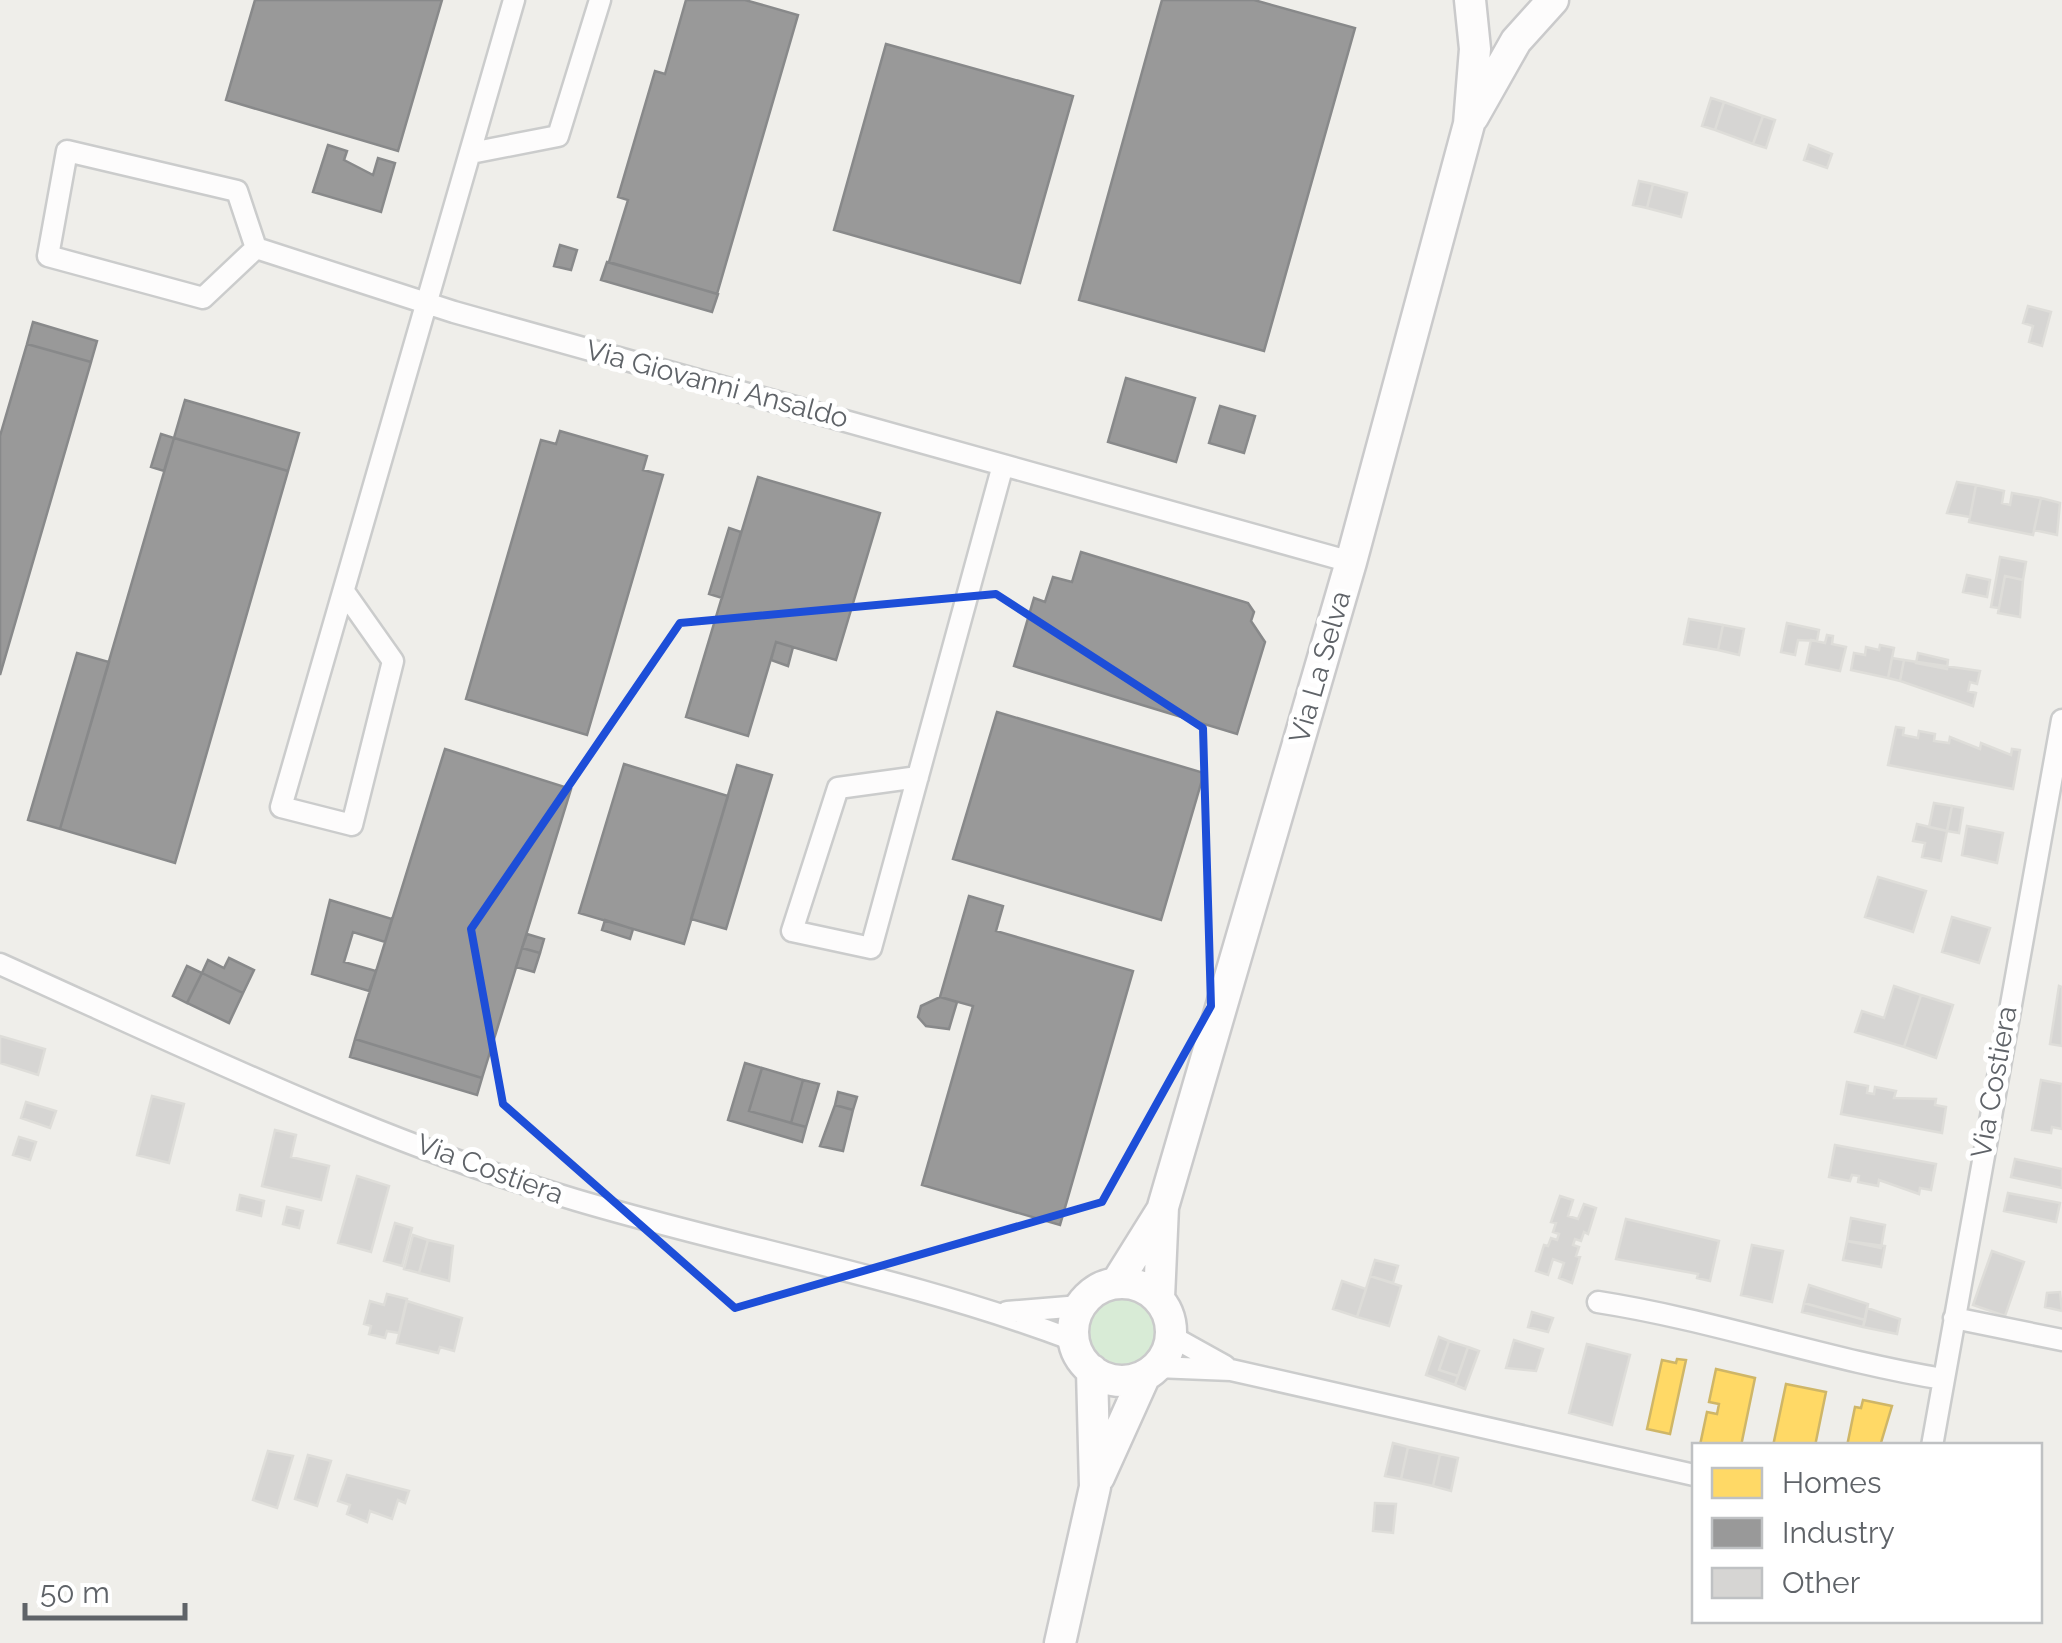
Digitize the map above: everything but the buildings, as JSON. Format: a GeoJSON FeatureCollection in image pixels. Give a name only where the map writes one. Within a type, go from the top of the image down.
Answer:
{"type":"FeatureCollection","features":[{"type":"Feature","properties":{"kind":"street"},"geometry":{"type":"LineString","coordinates":[[345,593],[393,661],[352,825],[281,807],[430,304],[514,0]]}},
{"type":"Feature","properties":{"kind":"street"},"geometry":{"type":"LineString","coordinates":[[471,154],[558,136],[600,0]]}},
{"type":"Feature","properties":{"kind":"street","name":"Via La Selva"},"geometry":{"type":"LineString","coordinates":[[1159,1298],[1163,1207],[1350,562],[1468,124],[1475,49],[1470,0]]}},
{"type":"Feature","properties":{"kind":"street","name":"Via La Selva"},"geometry":{"type":"LineString","coordinates":[[1468,124],[1516,41],[1554,0]]}},
{"type":"Feature","properties":{"kind":"street"},"geometry":{"type":"LineString","coordinates":[[66,150],[237,192],[256,248],[203,298],[48,256],[66,150]]}},
{"type":"Feature","properties":{"kind":"street","name":"Via Giovanni Ansaldo"},"geometry":{"type":"LineString","coordinates":[[256,248],[430,304],[1350,562]]}},
{"type":"Feature","properties":{"kind":"street"},"geometry":{"type":"LineString","coordinates":[[918,777],[838,788],[792,931],[871,948],[918,777],[1003,465]]}},
{"type":"Feature","properties":{"kind":"street","name":"Via Costiera"},"geometry":{"type":"LineString","coordinates":[[1932,1443],[2062,720]]}},
{"type":"Feature","properties":{"kind":"street","name":"Via Costiera"},"geometry":{"type":"LineString","coordinates":[[0,964],[324,1110],[556,1193],[1002,1313],[1073,1340]]}},
{"type":"Feature","properties":{"kind":"street","name":"Via La Selva"},"geometry":{"type":"LineString","coordinates":[[1117,1282],[1163,1207]]}},
{"type":"Feature","properties":{"kind":"street"},"geometry":{"type":"LineString","coordinates":[[1060,1643],[1094,1487],[1092,1370],[1073,1340],[1080,1306],[1090,1294],[1117,1282],[1146,1288],[1159,1298],[1172,1336],[1150,1371],[1094,1487]]}},
{"type":"Feature","properties":{"kind":"street"},"geometry":{"type":"LineString","coordinates":[[1598,1302],[1650,1310],[1692,1324],[1943,1379]]}},
{"type":"Feature","properties":{"kind":"street","name":"Via Costiera"},"geometry":{"type":"LineString","coordinates":[[1002,1313],[1080,1306]]}},
{"type":"Feature","properties":{"kind":"street"},"geometry":{"type":"LineString","coordinates":[[1954,1318],[2062,1340]]}},
{"type":"Feature","properties":{"kind":"street"},"geometry":{"type":"LineString","coordinates":[[1172,1336],[1231,1370]]}},
{"type":"Feature","properties":{"kind":"street"},"geometry":{"type":"LineString","coordinates":[[1092,1370],[1117,1381],[1150,1371],[1231,1370],[1692,1475]]}},
{"type":"Feature","properties":{"kind":"highlighted area"},"geometry":{"type":"Polygon","coordinates":[[[996,594],[1203,728],[1211,1006],[1102,1202],[735,1308],[503,1104],[471,929],[680,623],[996,594]]]}},
{"type":"Feature","properties":{"kind":"green space"},"geometry":{"type":"Polygon","coordinates":[[[1121,1294],[1146,1305],[1157,1330],[1146,1355],[1121,1366],[1096,1355],[1085,1330],[1096,1305],[1121,1294]]]}}]}
